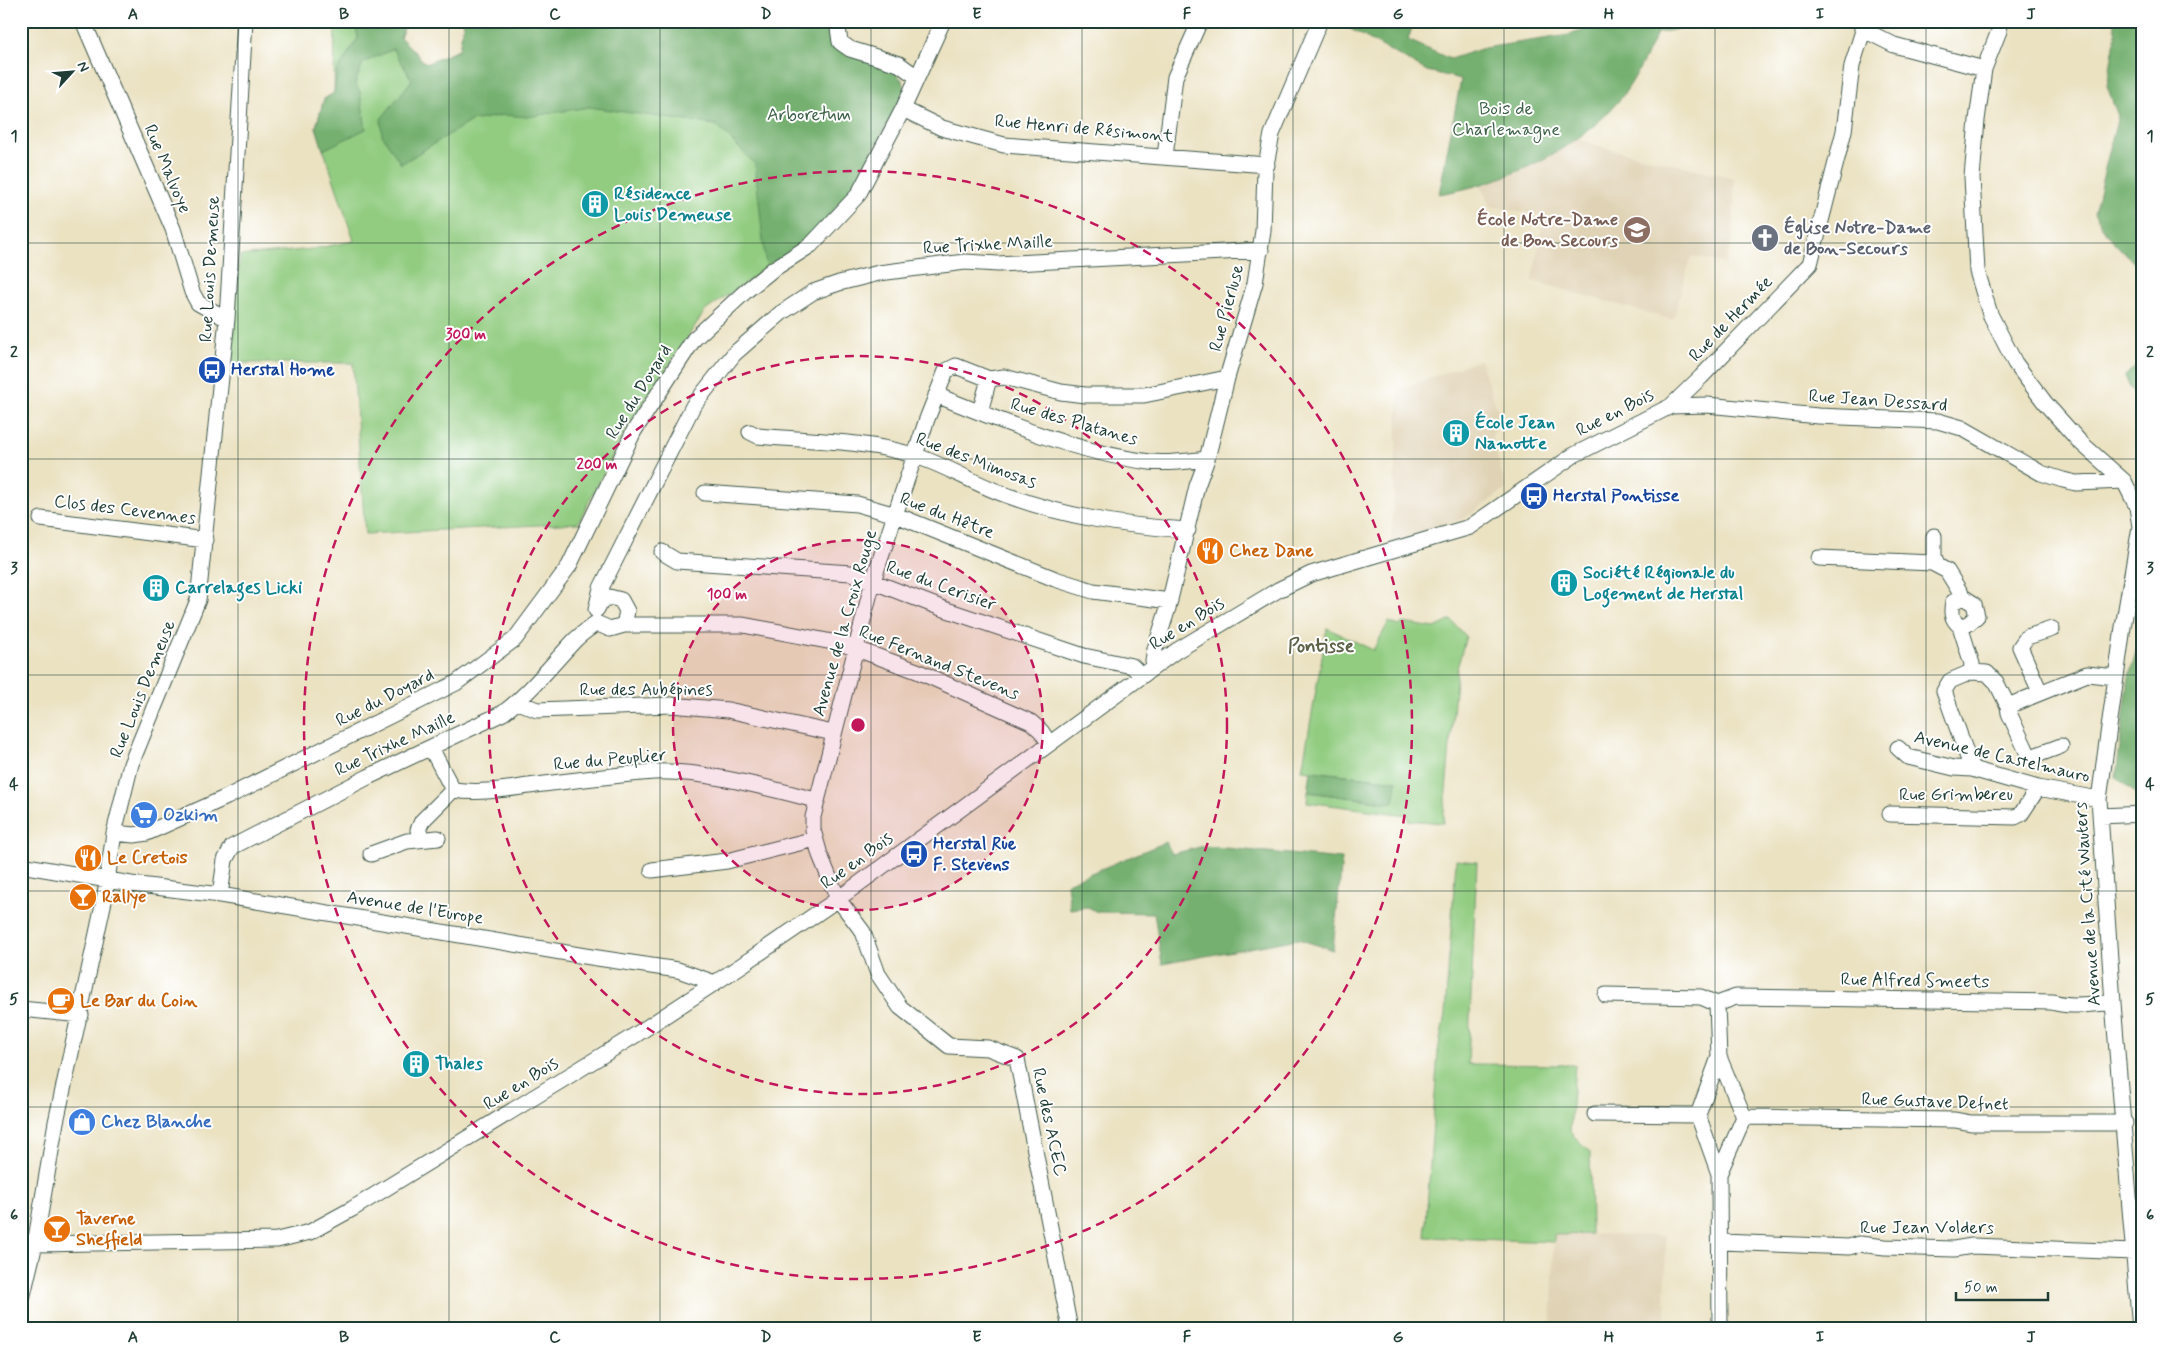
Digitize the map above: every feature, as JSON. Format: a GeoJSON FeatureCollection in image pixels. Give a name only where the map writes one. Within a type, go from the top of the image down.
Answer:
{"type":"FeatureCollection","features":[{"type":"Feature","properties":{"kind":"street","name":"Rue Malvoye"},"geometry":{"type":"LineString","coordinates":[[83,21],[172,229],[192,292],[198,303],[228,319]]}},
{"type":"Feature","properties":{"kind":"street","name":"Rue Louis Demeuse"},"geometry":{"type":"LineString","coordinates":[[21,1303],[28,1243],[80,1016],[114,833],[131,764],[198,600],[228,319],[245,21]]}},
{"type":"Feature","properties":{"kind":"street"},"geometry":{"type":"LineString","coordinates":[[836,21],[840,42],[850,49],[899,64],[917,76]]}},
{"type":"Feature","properties":{"kind":"street","name":"Rue du Doyard"},"geometry":{"type":"LineString","coordinates":[[114,833],[134,835],[147,833],[227,797],[456,683],[515,639],[569,566],[634,431],[694,339],[772,270],[811,246],[858,195],[903,109],[943,21]]}},
{"type":"Feature","properties":{"kind":"street"},"geometry":{"type":"LineString","coordinates":[[1165,156],[1175,77],[1200,21]]}},
{"type":"Feature","properties":{"kind":"street","name":"Rue Pierluse"},"geometry":{"type":"LineString","coordinates":[[1156,665],[1153,660],[1155,649],[1169,604],[1197,486],[1207,459],[1226,378],[1255,283],[1261,250],[1266,165],[1272,134],[1320,21]]}},
{"type":"Feature","properties":{"kind":"street"},"geometry":{"type":"LineString","coordinates":[[1864,25],[1894,45],[1984,69]]}},
{"type":"Feature","properties":{"kind":"street","name":"Rue de Hermée"},"geometry":{"type":"LineString","coordinates":[[1671,406],[1692,387],[1810,264],[1844,131],[1852,66],[1864,25]]}},
{"type":"Feature","properties":{"kind":"street"},"geometry":{"type":"LineString","coordinates":[[1999,32],[1984,69],[1977,120],[1972,177],[1977,271],[1990,314],[2015,363],[2046,404],[2079,440],[2124,481]]}},
{"type":"Feature","properties":{"kind":"street","name":"Rue Henri de Résimont"},"geometry":{"type":"LineString","coordinates":[[903,109],[942,128],[1004,145],[1266,165]]}},
{"type":"Feature","properties":{"kind":"street","name":"Rue Trixhe Maille"},"geometry":{"type":"LineString","coordinates":[[220,895],[225,860],[232,848],[360,782],[503,713],[518,702],[553,667],[596,616],[601,588],[693,406],[734,354],[781,313],[813,292],[879,273],[965,262],[998,264],[1261,250]]}},
{"type":"Feature","properties":{"kind":"street","name":"Avenue de la Croix Rouge"},"geometry":{"type":"LineString","coordinates":[[838,899],[815,839],[813,817],[873,581],[936,395],[946,371],[956,366],[990,379]]}},
{"type":"Feature","properties":{"kind":"street"},"geometry":{"type":"LineString","coordinates":[[980,412],[990,379],[1004,377],[1061,392],[1086,395],[1144,395],[1226,378]]}},
{"type":"Feature","properties":{"kind":"street"},"geometry":{"type":"LineString","coordinates":[[1692,387],[1695,396],[1707,405]]}},
{"type":"Feature","properties":{"kind":"street","name":"Rue des Platanes"},"geometry":{"type":"LineString","coordinates":[[936,395],[1107,455],[1152,462],[1207,459]]}},
{"type":"Feature","properties":{"kind":"street","name":"Rue Jean Dessard"},"geometry":{"type":"LineString","coordinates":[[1671,406],[1707,405],[1818,416],[1938,421],[1962,428],[2041,473],[2076,483],[2124,481]]}},
{"type":"Feature","properties":{"kind":"street","name":"Rue en Bois"},"geometry":{"type":"LineString","coordinates":[[28,1243],[277,1240],[310,1232],[352,1209],[638,1034],[838,899],[1141,675],[1278,590],[1311,574],[1470,527],[1574,455],[1671,406]]}},
{"type":"Feature","properties":{"kind":"street","name":"Rue des Mimosas"},"geometry":{"type":"LineString","coordinates":[[750,432],[758,436],[875,446],[916,456],[1006,495],[1090,520],[1122,525],[1188,530]]}},
{"type":"Feature","properties":{"kind":"street","name":"Avenue de la Cité Wauters"},"geometry":{"type":"LineString","coordinates":[[2124,481],[2137,507],[2140,528],[2099,799],[2113,1003],[2125,1123],[2140,1329]]}},
{"type":"Feature","properties":{"kind":"street","name":"Rue du Hêtre"},"geometry":{"type":"LineString","coordinates":[[705,493],[857,504],[896,515],[1055,579],[1083,588],[1169,604]]}},
{"type":"Feature","properties":{"kind":"street","name":"Clos des Cevennes"},"geometry":{"type":"LineString","coordinates":[[41,518],[205,540]]}},
{"type":"Feature","properties":{"kind":"street"},"geometry":{"type":"LineString","coordinates":[[1934,536],[1934,556],[1937,565]]}},
{"type":"Feature","properties":{"kind":"street","name":"Rue du Cerisier"},"geometry":{"type":"LineString","coordinates":[[662,552],[677,561],[851,573],[944,609],[1084,656],[1132,666],[1141,675]]}},
{"type":"Feature","properties":{"kind":"street"},"geometry":{"type":"LineString","coordinates":[[1820,558],[1937,565],[1947,571],[1963,597],[1953,602],[1952,617],[1960,626],[1972,664],[1971,672]]}},
{"type":"Feature","properties":{"kind":"street"},"geometry":{"type":"LineString","coordinates":[[614,597],[621,600],[627,611],[624,625],[610,629],[596,616],[604,599],[614,597]]}},
{"type":"Feature","properties":{"kind":"street","name":"Rue Pierluse"},"geometry":{"type":"LineString","coordinates":[[1169,604],[1165,635],[1169,646],[1176,652]]}},
{"type":"Feature","properties":{"kind":"street","name":"Rue Fernand Stevens"},"geometry":{"type":"LineString","coordinates":[[624,625],[743,625],[855,648],[917,671],[1031,722],[1041,731],[1049,743]]}},
{"type":"Feature","properties":{"kind":"street"},"geometry":{"type":"LineString","coordinates":[[2040,692],[2020,647],[2027,637],[2052,630]]}},
{"type":"Feature","properties":{"kind":"street"},"geometry":{"type":"LineString","coordinates":[[1972,769],[1944,691],[1950,682],[1971,672],[1987,672],[1996,682],[2028,754],[2034,756],[2061,746]]}},
{"type":"Feature","properties":{"kind":"street"},"geometry":{"type":"LineString","coordinates":[[2008,706],[2087,674],[2116,677]]}},
{"type":"Feature","properties":{"kind":"street","name":"Rue des Aubépines"},"geometry":{"type":"LineString","coordinates":[[518,702],[537,710],[671,705],[728,710],[833,733]]}},
{"type":"Feature","properties":{"kind":"street"},"geometry":{"type":"LineString","coordinates":[[422,838],[418,830],[422,821],[453,790],[431,748]]}},
{"type":"Feature","properties":{"kind":"street","name":"Avenue de Castelmauro"},"geometry":{"type":"LineString","coordinates":[[1898,748],[1908,757],[1954,768],[1972,769],[2038,788],[2099,799]]}},
{"type":"Feature","properties":{"kind":"street","name":"Rue du Peuplier"},"geometry":{"type":"LineString","coordinates":[[453,790],[478,793],[590,778],[677,773],[755,785],[816,800]]}},
{"type":"Feature","properties":{"kind":"street","name":"Rue Grimbereu"},"geometry":{"type":"LineString","coordinates":[[1890,814],[2015,817],[2021,814],[2038,788]]}},
{"type":"Feature","properties":{"kind":"street"},"geometry":{"type":"LineString","coordinates":[[2101,816],[2143,814]]}},
{"type":"Feature","properties":{"kind":"street"},"geometry":{"type":"LineString","coordinates":[[371,854],[408,841],[422,838],[438,838]]}},
{"type":"Feature","properties":{"kind":"street"},"geometry":{"type":"LineString","coordinates":[[652,870],[727,861],[815,839]]}},
{"type":"Feature","properties":{"kind":"street","name":"Avenue de l'Europe"},"geometry":{"type":"LineString","coordinates":[[21,865],[106,880],[220,895],[678,970],[715,982]]}},
{"type":"Feature","properties":{"kind":"street","name":"Rue des ACEC"},"geometry":{"type":"LineString","coordinates":[[838,899],[862,932],[878,974],[900,1007],[948,1046],[988,1048],[1017,1059],[1070,1329]]}},
{"type":"Feature","properties":{"kind":"street"},"geometry":{"type":"LineString","coordinates":[[1606,995],[1701,997],[1717,1004],[1719,1057],[1744,1117],[1719,1174]]}},
{"type":"Feature","properties":{"kind":"street","name":"Rue Alfred Smeets"},"geometry":{"type":"LineString","coordinates":[[1717,1004],[1736,997],[2052,1002],[2063,1006],[2113,1003]]}},
{"type":"Feature","properties":{"kind":"street"},"geometry":{"type":"LineString","coordinates":[[21,1009],[80,1016]]}},
{"type":"Feature","properties":{"kind":"street"},"geometry":{"type":"LineString","coordinates":[[1719,1057],[1698,1115],[1719,1174],[1720,1329]]}},
{"type":"Feature","properties":{"kind":"street"},"geometry":{"type":"LineString","coordinates":[[1595,1114],[1698,1115]]}},
{"type":"Feature","properties":{"kind":"street","name":"Rue Gustave Defnet"},"geometry":{"type":"LineString","coordinates":[[1744,1117],[1955,1120],[1971,1123],[2125,1123]]}},
{"type":"Feature","properties":{"kind":"street","name":"Rue Jean Volders"},"geometry":{"type":"LineString","coordinates":[[1720,1242],[1849,1247],[1859,1244],[1954,1248],[1972,1246],[2134,1252]]}},
{"type":"Feature","properties":{"kind":"shaded area","name":"École Notre-Dame de Bon Secours"},"geometry":{"type":"Polygon","coordinates":[[[1576,138],[1606,148],[1735,178],[1733,237],[1726,264],[1691,256],[1673,320],[1532,281],[1544,216],[1490,206],[1481,186],[1519,172],[1576,138]]]}},
{"type":"Feature","properties":{"kind":"shaded area"},"geometry":{"type":"Polygon","coordinates":[[[1480,360],[1500,417],[1492,437],[1506,489],[1463,519],[1391,543],[1399,389],[1480,360]]]}},
{"type":"Feature","properties":{"kind":"shaded area"},"geometry":{"type":"Polygon","coordinates":[[[1554,1235],[1666,1236],[1665,1329],[1551,1329],[1554,1235]]]}},
{"type":"Feature","properties":{"kind":"green space"},"geometry":{"type":"Polygon","coordinates":[[[335,21],[407,21],[400,37],[426,64],[459,50],[464,21],[834,42],[903,80],[857,180],[768,267],[705,311],[628,426],[578,523],[365,534],[353,363],[231,363],[240,256],[313,249],[354,241],[316,127],[324,99],[334,93],[335,21]]]}},
{"type":"Feature","properties":{"kind":"green space","name":"Arboretum"},"geometry":{"type":"Polygon","coordinates":[[[355,21],[407,21],[400,37],[426,64],[459,50],[464,21],[831,21],[834,42],[887,64],[901,80],[905,91],[857,180],[820,228],[768,267],[765,259],[755,164],[716,125],[589,107],[527,117],[504,115],[471,121],[401,164],[382,135],[381,119],[412,80],[393,49],[363,63],[355,83],[360,92],[366,129],[323,150],[316,127],[324,99],[334,93],[337,71],[358,38],[355,21]]]}},
{"type":"Feature","properties":{"kind":"green space","name":"Bois de Charlemagne"},"geometry":{"type":"Polygon","coordinates":[[[1336,21],[1366,21],[1384,29],[1388,21],[1414,21],[1408,40],[1450,59],[1484,48],[1569,35],[1614,21],[1720,21],[1657,33],[1638,72],[1624,94],[1587,131],[1565,147],[1516,172],[1490,182],[1439,194],[1461,79],[1427,71],[1336,21]]]}},
{"type":"Feature","properties":{"kind":"green space"},"geometry":{"type":"Polygon","coordinates":[[[2113,21],[2143,21],[2143,317],[2140,269],[2107,235],[2094,213],[2118,116],[2107,86],[2116,34],[2113,21]]]}},
{"type":"Feature","properties":{"kind":"green space"},"geometry":{"type":"Polygon","coordinates":[[[2143,359],[2143,398],[2131,390],[2125,376],[2143,359]]]}},
{"type":"Feature","properties":{"kind":"green space"},"geometry":{"type":"Polygon","coordinates":[[[1451,620],[1466,636],[1457,669],[1443,823],[1408,820],[1407,815],[1307,802],[1308,792],[1393,803],[1397,781],[1302,770],[1327,628],[1373,650],[1389,622],[1399,626],[1403,623],[1435,628],[1451,620]]]}},
{"type":"Feature","properties":{"kind":"green space"},"geometry":{"type":"Polygon","coordinates":[[[2143,628],[2143,800],[2116,777],[2129,676],[2143,628]]]}},
{"type":"Feature","properties":{"kind":"green space"},"geometry":{"type":"Polygon","coordinates":[[[1311,771],[1397,781],[1394,803],[1308,792],[1311,771]]]}},
{"type":"Feature","properties":{"kind":"green space"},"geometry":{"type":"Polygon","coordinates":[[[1166,842],[1172,854],[1204,846],[1342,859],[1333,950],[1298,939],[1162,964],[1154,913],[1097,912],[1088,907],[1070,909],[1067,883],[1166,842]]]}},
{"type":"Feature","properties":{"kind":"green space"},"geometry":{"type":"Polygon","coordinates":[[[1456,860],[1477,862],[1468,1064],[1575,1065],[1570,1132],[1590,1152],[1591,1234],[1554,1235],[1554,1242],[1425,1237],[1438,1051],[1445,1014],[1456,860]]]}},
{"type":"Feature","properties":{"kind":"place","name":"Résidence Louis Demeuse"},"geometry":{"type":"Point","coordinates":[595,204]}},
{"type":"Feature","properties":{"kind":"place","name":"École Notre-Dame de Bon Secours"},"geometry":{"type":"Point","coordinates":[1637,230]}},
{"type":"Feature","properties":{"kind":"place","name":"Église Notre-Dame de Bon-Secours"},"geometry":{"type":"Point","coordinates":[1765,238]}},
{"type":"Feature","properties":{"kind":"place","name":"Herstal Home"},"geometry":{"type":"Point","coordinates":[212,370]}},
{"type":"Feature","properties":{"kind":"place","name":"École Jean Namotte"},"geometry":{"type":"Point","coordinates":[1456,433]}},
{"type":"Feature","properties":{"kind":"place","name":"Herstal Pontisse"},"geometry":{"type":"Point","coordinates":[1534,496]}},
{"type":"Feature","properties":{"kind":"place","name":"Chez Dane"},"geometry":{"type":"Point","coordinates":[1210,551]}},
{"type":"Feature","properties":{"kind":"place","name":"Société Régionale du Logement de Herstal"},"geometry":{"type":"Point","coordinates":[1564,583]}},
{"type":"Feature","properties":{"kind":"place","name":"Carrelages Licki"},"geometry":{"type":"Point","coordinates":[156,588]}},
{"type":"Feature","properties":{"kind":"place","name":"Ozkim"},"geometry":{"type":"Point","coordinates":[144,815]}},
{"type":"Feature","properties":{"kind":"place","name":"Herstal Rue F. Stevens"},"geometry":{"type":"Point","coordinates":[914,854]}},
{"type":"Feature","properties":{"kind":"place","name":"Le Cretois"},"geometry":{"type":"Point","coordinates":[88,858]}},
{"type":"Feature","properties":{"kind":"place","name":"Rallye"},"geometry":{"type":"Point","coordinates":[83,897]}},
{"type":"Feature","properties":{"kind":"place","name":"Le Bar du Coin"},"geometry":{"type":"Point","coordinates":[61,1001]}},
{"type":"Feature","properties":{"kind":"place","name":"Thales"},"geometry":{"type":"Point","coordinates":[416,1064]}},
{"type":"Feature","properties":{"kind":"place","name":"Chez Blanche"},"geometry":{"type":"Point","coordinates":[82,1122]}},
{"type":"Feature","properties":{"kind":"place","name":"Taverne Sheffield"},"geometry":{"type":"Point","coordinates":[57,1229]}},
{"type":"Feature","properties":{"kind":"district","name":"Pontisse"},"geometry":{"type":"Point","coordinates":[1321,646]}}]}
